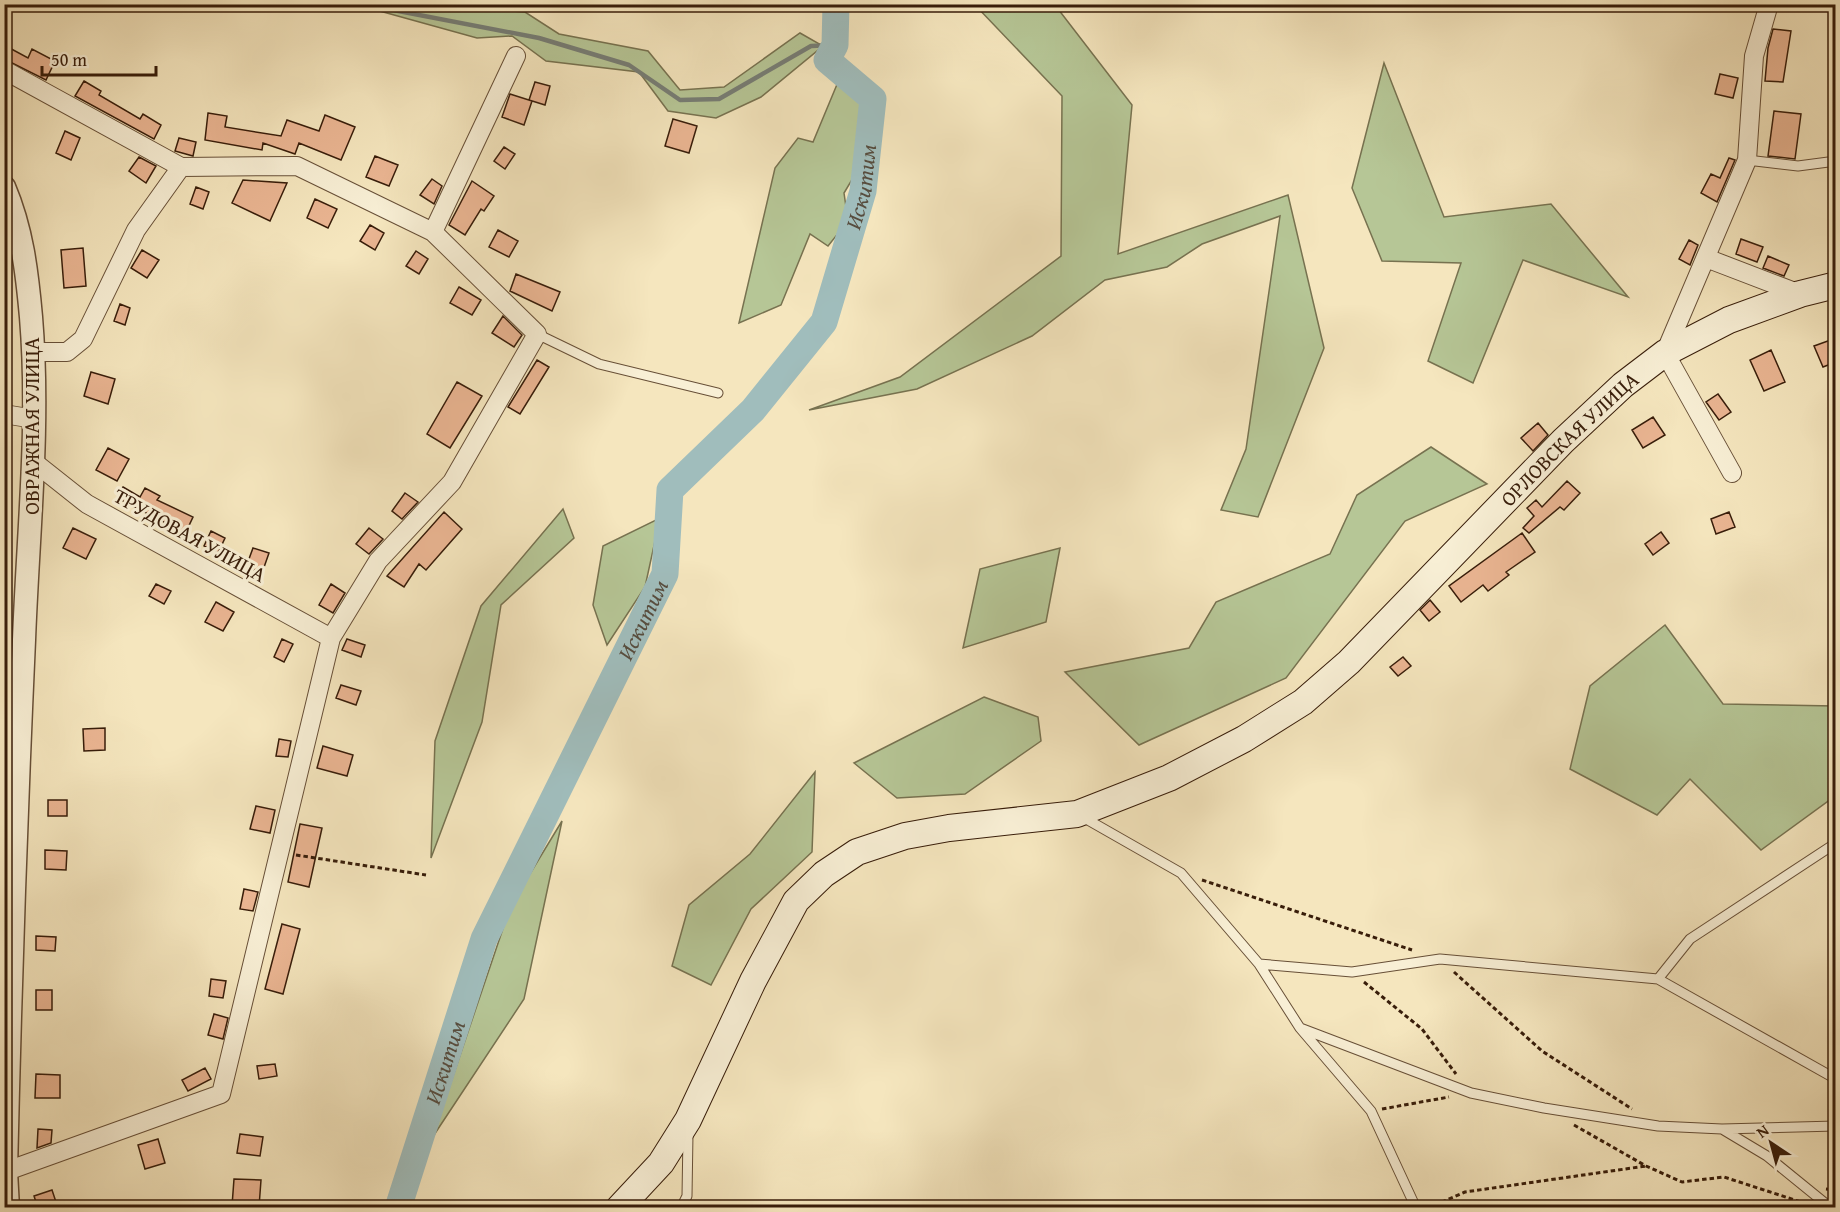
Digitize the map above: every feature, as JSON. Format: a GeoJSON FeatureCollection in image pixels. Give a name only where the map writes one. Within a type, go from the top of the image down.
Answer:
{"type":"FeatureCollection","features":[{"type":"Feature","properties":{"kind":"main road","name":"ОРЛОВСКАЯ УЛИЦА"},"geometry":{"type":"LineString","coordinates":[[619,1208],[661,1163],[688,1120],[753,981],[796,901],[824,874],[857,852],[905,836],[950,828],[1077,814],[1169,778],[1244,739],[1303,702],[1348,662],[1563,441],[1623,385],[1665,353],[1729,320],[1800,294],[1836,285]]}},
{"type":"Feature","properties":{"kind":"street"},"geometry":{"type":"LineString","coordinates":[[1732,473],[1665,353],[1748,160],[1754,56],[1769,4]]}},
{"type":"Feature","properties":{"kind":"street"},"geometry":{"type":"LineString","coordinates":[[433,232],[516,56]]}},
{"type":"Feature","properties":{"kind":"street"},"geometry":{"type":"LineString","coordinates":[[4,70],[181,167],[297,166],[433,232],[537,334],[452,482],[378,561],[331,638],[221,1094],[5,1172]]}},
{"type":"Feature","properties":{"kind":"street"},"geometry":{"type":"LineString","coordinates":[[33,352],[67,352],[83,339],[136,230],[181,167]]}},
{"type":"Feature","properties":{"kind":"street","name":"ОВРАЖНАЯ УЛИЦА"},"geometry":{"type":"LineString","coordinates":[[4,187],[15,212],[27,270],[33,352],[34,418],[34,462],[14,866],[5,1172],[8,1208]]}},
{"type":"Feature","properties":{"kind":"street"},"geometry":{"type":"LineString","coordinates":[[1706,258],[1800,294]]}},
{"type":"Feature","properties":{"kind":"street"},"geometry":{"type":"LineString","coordinates":[[4,414],[34,418]]}},
{"type":"Feature","properties":{"kind":"street","name":"ТРУДОВАЯ УЛИЦА"},"geometry":{"type":"LineString","coordinates":[[34,462],[87,504],[331,638]]}},
{"type":"Feature","properties":{"kind":"lane"},"geometry":{"type":"LineString","coordinates":[[1748,160],[1798,166],[1836,161]]}},
{"type":"Feature","properties":{"kind":"lane"},"geometry":{"type":"LineString","coordinates":[[537,334],[599,364],[718,393]]}},
{"type":"Feature","properties":{"kind":"lane"},"geometry":{"type":"LineString","coordinates":[[1077,814],[1181,873],[1259,964],[1300,1028],[1371,1111],[1416,1208]]}},
{"type":"Feature","properties":{"kind":"lane"},"geometry":{"type":"LineString","coordinates":[[1658,979],[1690,939],[1836,843]]}},
{"type":"Feature","properties":{"kind":"lane"},"geometry":{"type":"LineString","coordinates":[[1259,964],[1352,972],[1440,959],[1658,979],[1836,1079]]}},
{"type":"Feature","properties":{"kind":"lane"},"geometry":{"type":"LineString","coordinates":[[1300,1028],[1471,1093],[1544,1108],[1658,1126],[1722,1129],[1836,1126]]}},
{"type":"Feature","properties":{"kind":"lane"},"geometry":{"type":"LineString","coordinates":[[681,1208],[687,1196],[688,1120]]}},
{"type":"Feature","properties":{"kind":"lane"},"geometry":{"type":"LineString","coordinates":[[1722,1129],[1767,1156],[1831,1208]]}},
{"type":"Feature","properties":{"kind":"path"},"geometry":{"type":"LineString","coordinates":[[279,852],[426,875]]}},
{"type":"Feature","properties":{"kind":"path"},"geometry":{"type":"LineString","coordinates":[[1181,873],[1440,959],[1542,1051],[1658,1126]]}},
{"type":"Feature","properties":{"kind":"path"},"geometry":{"type":"LineString","coordinates":[[1352,972],[1422,1029],[1471,1093],[1371,1111]]}},
{"type":"Feature","properties":{"kind":"path"},"geometry":{"type":"LineString","coordinates":[[1544,1108],[1646,1166],[1682,1182],[1724,1177],[1808,1204]]}},
{"type":"Feature","properties":{"kind":"path"},"geometry":{"type":"LineString","coordinates":[[1428,1208],[1465,1192],[1646,1166]]}},
{"type":"Feature","properties":{"kind":"green space"},"geometry":{"type":"Polygon","coordinates":[[[415,4],[525,12],[559,34],[648,51],[680,90],[724,87],[800,33],[823,46],[761,97],[716,118],[668,111],[639,72],[546,61],[512,36],[477,38],[358,5],[415,4]]]}},
{"type":"Feature","properties":{"kind":"green space"},"geometry":{"type":"Polygon","coordinates":[[[975,5],[1055,5],[1132,105],[1118,254],[1288,195],[1324,348],[1258,517],[1221,510],[1246,449],[1280,216],[1202,244],[1167,267],[1105,280],[1032,336],[917,389],[809,410],[900,377],[1061,256],[1062,96],[975,5]]]}},
{"type":"Feature","properties":{"kind":"green space"},"geometry":{"type":"Polygon","coordinates":[[[1384,63],[1444,217],[1551,204],[1628,297],[1523,260],[1473,383],[1428,361],[1461,263],[1382,261],[1352,188],[1384,63]]]}},
{"type":"Feature","properties":{"kind":"green space"},"geometry":{"type":"Polygon","coordinates":[[[838,82],[863,105],[859,168],[844,193],[848,221],[828,246],[810,234],[781,305],[739,323],[775,168],[798,138],[813,142],[838,82]]]}},
{"type":"Feature","properties":{"kind":"green space"},"geometry":{"type":"Polygon","coordinates":[[[1431,447],[1487,484],[1405,521],[1286,678],[1139,745],[1065,672],[1189,648],[1216,602],[1330,554],[1357,495],[1431,447]]]}},
{"type":"Feature","properties":{"kind":"green space"},"geometry":{"type":"Polygon","coordinates":[[[563,509],[574,538],[501,605],[482,722],[431,858],[435,741],[481,606],[563,509]]]}},
{"type":"Feature","properties":{"kind":"green space"},"geometry":{"type":"Polygon","coordinates":[[[660,518],[645,587],[607,645],[593,605],[603,546],[660,518]]]}},
{"type":"Feature","properties":{"kind":"green space"},"geometry":{"type":"Polygon","coordinates":[[[1060,548],[1046,622],[963,648],[980,569],[1060,548]]]}},
{"type":"Feature","properties":{"kind":"green space"},"geometry":{"type":"Polygon","coordinates":[[[1665,625],[1723,704],[1835,706],[1835,796],[1761,850],[1690,779],[1657,815],[1570,769],[1590,686],[1665,625]]]}},
{"type":"Feature","properties":{"kind":"green space"},"geometry":{"type":"Polygon","coordinates":[[[984,697],[1038,717],[1041,741],[965,794],[897,798],[854,763],[984,697]]]}},
{"type":"Feature","properties":{"kind":"green space"},"geometry":{"type":"Polygon","coordinates":[[[815,772],[812,852],[751,909],[711,985],[672,966],[689,905],[750,854],[815,772]]]}},
{"type":"Feature","properties":{"kind":"green space"},"geometry":{"type":"Polygon","coordinates":[[[562,821],[524,999],[432,1138],[511,905],[562,821]]]}},
{"type":"Feature","properties":{"kind":"building"},"geometry":{"type":"Polygon","coordinates":[[[1773,29],[1791,31],[1783,82],[1765,81],[1768,48],[1773,29]]]}},
{"type":"Feature","properties":{"kind":"building"},"geometry":{"type":"Polygon","coordinates":[[[4,45],[28,58],[32,49],[55,61],[46,80],[4,59],[4,45]]]}},
{"type":"Feature","properties":{"kind":"building"},"geometry":{"type":"Polygon","coordinates":[[[1720,74],[1738,78],[1733,98],[1715,94],[1720,74]]]}},
{"type":"Feature","properties":{"kind":"building"},"geometry":{"type":"Polygon","coordinates":[[[84,81],[101,91],[99,95],[140,119],[143,114],[161,125],[154,139],[75,96],[84,81]]]}},
{"type":"Feature","properties":{"kind":"building"},"geometry":{"type":"Polygon","coordinates":[[[535,82],[550,86],[545,105],[529,100],[535,82]]]}},
{"type":"Feature","properties":{"kind":"building"},"geometry":{"type":"Polygon","coordinates":[[[510,94],[532,101],[524,125],[502,117],[510,94]]]}},
{"type":"Feature","properties":{"kind":"building"},"geometry":{"type":"Polygon","coordinates":[[[1774,111],[1801,114],[1795,159],[1768,156],[1774,111]]]}},
{"type":"Feature","properties":{"kind":"building"},"geometry":{"type":"Polygon","coordinates":[[[208,113],[227,116],[225,127],[281,136],[287,120],[319,131],[325,115],[355,127],[341,160],[299,143],[295,154],[263,143],[262,150],[205,140],[208,113]]]}},
{"type":"Feature","properties":{"kind":"building"},"geometry":{"type":"Polygon","coordinates":[[[673,119],[697,126],[689,153],[665,146],[673,119]]]}},
{"type":"Feature","properties":{"kind":"building"},"geometry":{"type":"Polygon","coordinates":[[[65,131],[80,138],[71,160],[56,153],[65,131]]]}},
{"type":"Feature","properties":{"kind":"building"},"geometry":{"type":"Polygon","coordinates":[[[179,138],[196,142],[193,156],[175,151],[179,138]]]}},
{"type":"Feature","properties":{"kind":"building"},"geometry":{"type":"Polygon","coordinates":[[[504,147],[515,154],[505,169],[494,161],[504,147]]]}},
{"type":"Feature","properties":{"kind":"building"},"geometry":{"type":"Polygon","coordinates":[[[375,156],[398,165],[389,186],[366,177],[375,156]]]}},
{"type":"Feature","properties":{"kind":"building"},"geometry":{"type":"Polygon","coordinates":[[[139,157],[156,166],[146,183],[129,171],[139,157]]]}},
{"type":"Feature","properties":{"kind":"building"},"geometry":{"type":"Polygon","coordinates":[[[1729,158],[1735,160],[1717,202],[1701,193],[1711,174],[1720,178],[1729,158]]]}},
{"type":"Feature","properties":{"kind":"building"},"geometry":{"type":"Polygon","coordinates":[[[432,179],[442,186],[434,204],[420,195],[432,179]]]}},
{"type":"Feature","properties":{"kind":"building"},"geometry":{"type":"Polygon","coordinates":[[[243,180],[287,183],[270,221],[232,203],[243,180]]]}},
{"type":"Feature","properties":{"kind":"building"},"geometry":{"type":"Polygon","coordinates":[[[472,181],[494,196],[484,211],[481,209],[465,235],[449,225],[472,181]]]}},
{"type":"Feature","properties":{"kind":"building"},"geometry":{"type":"Polygon","coordinates":[[[196,187],[209,192],[203,209],[190,204],[196,187]]]}},
{"type":"Feature","properties":{"kind":"building"},"geometry":{"type":"Polygon","coordinates":[[[315,199],[337,209],[328,228],[307,218],[315,199]]]}},
{"type":"Feature","properties":{"kind":"building"},"geometry":{"type":"Polygon","coordinates":[[[370,225],[384,233],[375,250],[360,241],[370,225]]]}},
{"type":"Feature","properties":{"kind":"building"},"geometry":{"type":"Polygon","coordinates":[[[498,230],[518,241],[509,257],[489,247],[498,230]]]}},
{"type":"Feature","properties":{"kind":"building"},"geometry":{"type":"Polygon","coordinates":[[[1741,239],[1763,247],[1757,262],[1736,254],[1741,239]]]}},
{"type":"Feature","properties":{"kind":"building"},"geometry":{"type":"Polygon","coordinates":[[[1689,240],[1698,245],[1690,265],[1679,259],[1689,240]]]}},
{"type":"Feature","properties":{"kind":"building"},"geometry":{"type":"Polygon","coordinates":[[[83,248],[86,286],[64,288],[61,250],[83,248]]]}},
{"type":"Feature","properties":{"kind":"building"},"geometry":{"type":"Polygon","coordinates":[[[142,250],[159,260],[147,278],[131,268],[142,250]]]}},
{"type":"Feature","properties":{"kind":"building"},"geometry":{"type":"Polygon","coordinates":[[[416,251],[428,259],[419,274],[406,266],[416,251]]]}},
{"type":"Feature","properties":{"kind":"building"},"geometry":{"type":"Polygon","coordinates":[[[1768,256],[1789,265],[1784,276],[1763,268],[1768,256]]]}},
{"type":"Feature","properties":{"kind":"building"},"geometry":{"type":"Polygon","coordinates":[[[516,274],[560,292],[552,311],[510,291],[516,274]]]}},
{"type":"Feature","properties":{"kind":"building"},"geometry":{"type":"Polygon","coordinates":[[[459,287],[481,300],[472,315],[450,303],[459,287]]]}},
{"type":"Feature","properties":{"kind":"building"},"geometry":{"type":"Polygon","coordinates":[[[120,304],[130,308],[125,325],[114,321],[120,304]]]}},
{"type":"Feature","properties":{"kind":"building"},"geometry":{"type":"Polygon","coordinates":[[[503,316],[522,335],[514,347],[492,333],[503,316]]]}},
{"type":"Feature","properties":{"kind":"building"},"geometry":{"type":"Polygon","coordinates":[[[1836,338],[1836,362],[1823,367],[1814,346],[1836,338]]]}},
{"type":"Feature","properties":{"kind":"building"},"geometry":{"type":"Polygon","coordinates":[[[1771,350],[1785,382],[1764,391],[1750,360],[1771,350]]]}},
{"type":"Feature","properties":{"kind":"building"},"geometry":{"type":"Polygon","coordinates":[[[537,360],[549,367],[520,414],[508,407],[537,360]]]}},
{"type":"Feature","properties":{"kind":"building"},"geometry":{"type":"Polygon","coordinates":[[[91,372],[115,379],[108,404],[84,396],[91,372]]]}},
{"type":"Feature","properties":{"kind":"building"},"geometry":{"type":"Polygon","coordinates":[[[457,382],[482,396],[450,448],[427,434],[457,382]]]}},
{"type":"Feature","properties":{"kind":"building"},"geometry":{"type":"Polygon","coordinates":[[[1718,394],[1731,412],[1719,420],[1706,402],[1718,394]]]}},
{"type":"Feature","properties":{"kind":"building"},"geometry":{"type":"Polygon","coordinates":[[[1653,417],[1665,435],[1643,448],[1632,430],[1653,417]]]}},
{"type":"Feature","properties":{"kind":"building"},"geometry":{"type":"Polygon","coordinates":[[[1538,423],[1548,435],[1533,451],[1521,438],[1538,423]]]}},
{"type":"Feature","properties":{"kind":"building"},"geometry":{"type":"Polygon","coordinates":[[[108,448],[129,459],[117,481],[96,470],[108,448]]]}},
{"type":"Feature","properties":{"kind":"building"},"geometry":{"type":"Polygon","coordinates":[[[1567,481],[1580,493],[1564,510],[1560,507],[1529,533],[1523,528],[1534,516],[1527,508],[1536,500],[1542,507],[1567,481]]]}},
{"type":"Feature","properties":{"kind":"building"},"geometry":{"type":"Polygon","coordinates":[[[123,487],[140,497],[145,488],[160,496],[157,500],[193,517],[184,536],[164,527],[166,523],[117,498],[123,487]]]}},
{"type":"Feature","properties":{"kind":"building"},"geometry":{"type":"Polygon","coordinates":[[[405,493],[418,502],[402,519],[392,511],[405,493]]]}},
{"type":"Feature","properties":{"kind":"building"},"geometry":{"type":"Polygon","coordinates":[[[444,512],[462,529],[426,570],[419,564],[404,587],[387,576],[444,512]]]}},
{"type":"Feature","properties":{"kind":"building"},"geometry":{"type":"Polygon","coordinates":[[[1729,512],[1735,527],[1716,534],[1711,519],[1729,512]]]}},
{"type":"Feature","properties":{"kind":"building"},"geometry":{"type":"Polygon","coordinates":[[[73,528],[96,539],[86,559],[63,548],[73,528]]]}},
{"type":"Feature","properties":{"kind":"building"},"geometry":{"type":"Polygon","coordinates":[[[369,528],[383,539],[369,554],[356,544],[369,528]]]}},
{"type":"Feature","properties":{"kind":"building"},"geometry":{"type":"Polygon","coordinates":[[[211,531],[225,538],[218,553],[204,546],[211,531]]]}},
{"type":"Feature","properties":{"kind":"building"},"geometry":{"type":"Polygon","coordinates":[[[1661,532],[1669,543],[1653,555],[1645,544],[1661,532]]]}},
{"type":"Feature","properties":{"kind":"building"},"geometry":{"type":"Polygon","coordinates":[[[1522,533],[1535,552],[1506,572],[1509,575],[1488,591],[1483,585],[1461,602],[1449,586],[1522,533]]]}},
{"type":"Feature","properties":{"kind":"building"},"geometry":{"type":"Polygon","coordinates":[[[253,548],[269,553],[262,573],[246,567],[253,548]]]}},
{"type":"Feature","properties":{"kind":"building"},"geometry":{"type":"Polygon","coordinates":[[[156,584],[171,591],[164,604],[149,596],[156,584]]]}},
{"type":"Feature","properties":{"kind":"building"},"geometry":{"type":"Polygon","coordinates":[[[331,584],[345,593],[333,613],[319,605],[331,584]]]}},
{"type":"Feature","properties":{"kind":"building"},"geometry":{"type":"Polygon","coordinates":[[[1430,600],[1440,612],[1429,621],[1420,610],[1430,600]]]}},
{"type":"Feature","properties":{"kind":"building"},"geometry":{"type":"Polygon","coordinates":[[[216,602],[234,612],[223,631],[205,622],[216,602]]]}},
{"type":"Feature","properties":{"kind":"building"},"geometry":{"type":"Polygon","coordinates":[[[282,639],[293,644],[284,662],[274,657],[282,639]]]}},
{"type":"Feature","properties":{"kind":"building"},"geometry":{"type":"Polygon","coordinates":[[[347,639],[365,645],[361,657],[342,650],[347,639]]]}},
{"type":"Feature","properties":{"kind":"building"},"geometry":{"type":"Polygon","coordinates":[[[1403,657],[1411,666],[1398,676],[1390,667],[1403,657]]]}},
{"type":"Feature","properties":{"kind":"building"},"geometry":{"type":"Polygon","coordinates":[[[341,685],[361,691],[356,705],[336,698],[341,685]]]}},
{"type":"Feature","properties":{"kind":"building"},"geometry":{"type":"Polygon","coordinates":[[[105,728],[105,750],[84,751],[83,729],[105,728]]]}},
{"type":"Feature","properties":{"kind":"building"},"geometry":{"type":"Polygon","coordinates":[[[279,739],[291,741],[288,757],[276,756],[279,739]]]}},
{"type":"Feature","properties":{"kind":"building"},"geometry":{"type":"Polygon","coordinates":[[[323,746],[353,755],[347,776],[317,768],[323,746]]]}},
{"type":"Feature","properties":{"kind":"building"},"geometry":{"type":"Polygon","coordinates":[[[48,800],[67,800],[67,816],[48,816],[48,800]]]}},
{"type":"Feature","properties":{"kind":"building"},"geometry":{"type":"Polygon","coordinates":[[[256,806],[275,810],[270,833],[250,829],[256,806]]]}},
{"type":"Feature","properties":{"kind":"building"},"geometry":{"type":"Polygon","coordinates":[[[300,824],[322,828],[309,887],[288,882],[300,824]]]}},
{"type":"Feature","properties":{"kind":"building"},"geometry":{"type":"Polygon","coordinates":[[[45,850],[67,851],[66,870],[45,869],[45,850]]]}},
{"type":"Feature","properties":{"kind":"building"},"geometry":{"type":"Polygon","coordinates":[[[244,889],[258,892],[253,911],[240,909],[244,889]]]}},
{"type":"Feature","properties":{"kind":"building"},"geometry":{"type":"Polygon","coordinates":[[[282,924],[300,929],[283,994],[265,989],[282,924]]]}},
{"type":"Feature","properties":{"kind":"building"},"geometry":{"type":"Polygon","coordinates":[[[36,936],[56,937],[55,951],[36,950],[36,936]]]}},
{"type":"Feature","properties":{"kind":"building"},"geometry":{"type":"Polygon","coordinates":[[[211,979],[226,981],[223,998],[209,996],[211,979]]]}},
{"type":"Feature","properties":{"kind":"building"},"geometry":{"type":"Polygon","coordinates":[[[36,990],[52,990],[52,1010],[36,1010],[36,990]]]}},
{"type":"Feature","properties":{"kind":"building"},"geometry":{"type":"Polygon","coordinates":[[[214,1014],[228,1018],[223,1039],[208,1035],[214,1014]]]}},
{"type":"Feature","properties":{"kind":"building"},"geometry":{"type":"Polygon","coordinates":[[[275,1064],[277,1076],[259,1079],[257,1066],[275,1064]]]}},
{"type":"Feature","properties":{"kind":"building"},"geometry":{"type":"Polygon","coordinates":[[[205,1068],[211,1079],[188,1091],[182,1080],[205,1068]]]}},
{"type":"Feature","properties":{"kind":"building"},"geometry":{"type":"Polygon","coordinates":[[[36,1074],[60,1075],[60,1098],[35,1098],[36,1074]]]}},
{"type":"Feature","properties":{"kind":"building"},"geometry":{"type":"Polygon","coordinates":[[[38,1129],[52,1130],[51,1143],[37,1148],[38,1129]]]}},
{"type":"Feature","properties":{"kind":"building"},"geometry":{"type":"Polygon","coordinates":[[[240,1134],[263,1137],[260,1156],[237,1153],[240,1134]]]}},
{"type":"Feature","properties":{"kind":"building"},"geometry":{"type":"Polygon","coordinates":[[[158,1139],[165,1163],[145,1169],[138,1145],[158,1139]]]}},
{"type":"Feature","properties":{"kind":"building"},"geometry":{"type":"Polygon","coordinates":[[[234,1179],[261,1180],[259,1207],[232,1206],[234,1179]]]}},
{"type":"Feature","properties":{"kind":"building"},"geometry":{"type":"Polygon","coordinates":[[[52,1190],[56,1202],[38,1208],[34,1196],[52,1190]]]}},
{"type":"Feature","properties":{"kind":"waterway"},"geometry":{"type":"LineString","coordinates":[[362,4],[539,38],[629,65],[680,100],[719,99],[811,46],[835,45]]}},
{"type":"Feature","properties":{"kind":"waterway","name":"Искитим"},"geometry":{"type":"LineString","coordinates":[[398,1208],[484,939],[665,574],[670,490],[753,410],[824,322],[863,191],[873,99],[827,60],[835,45],[836,4]]}}]}
